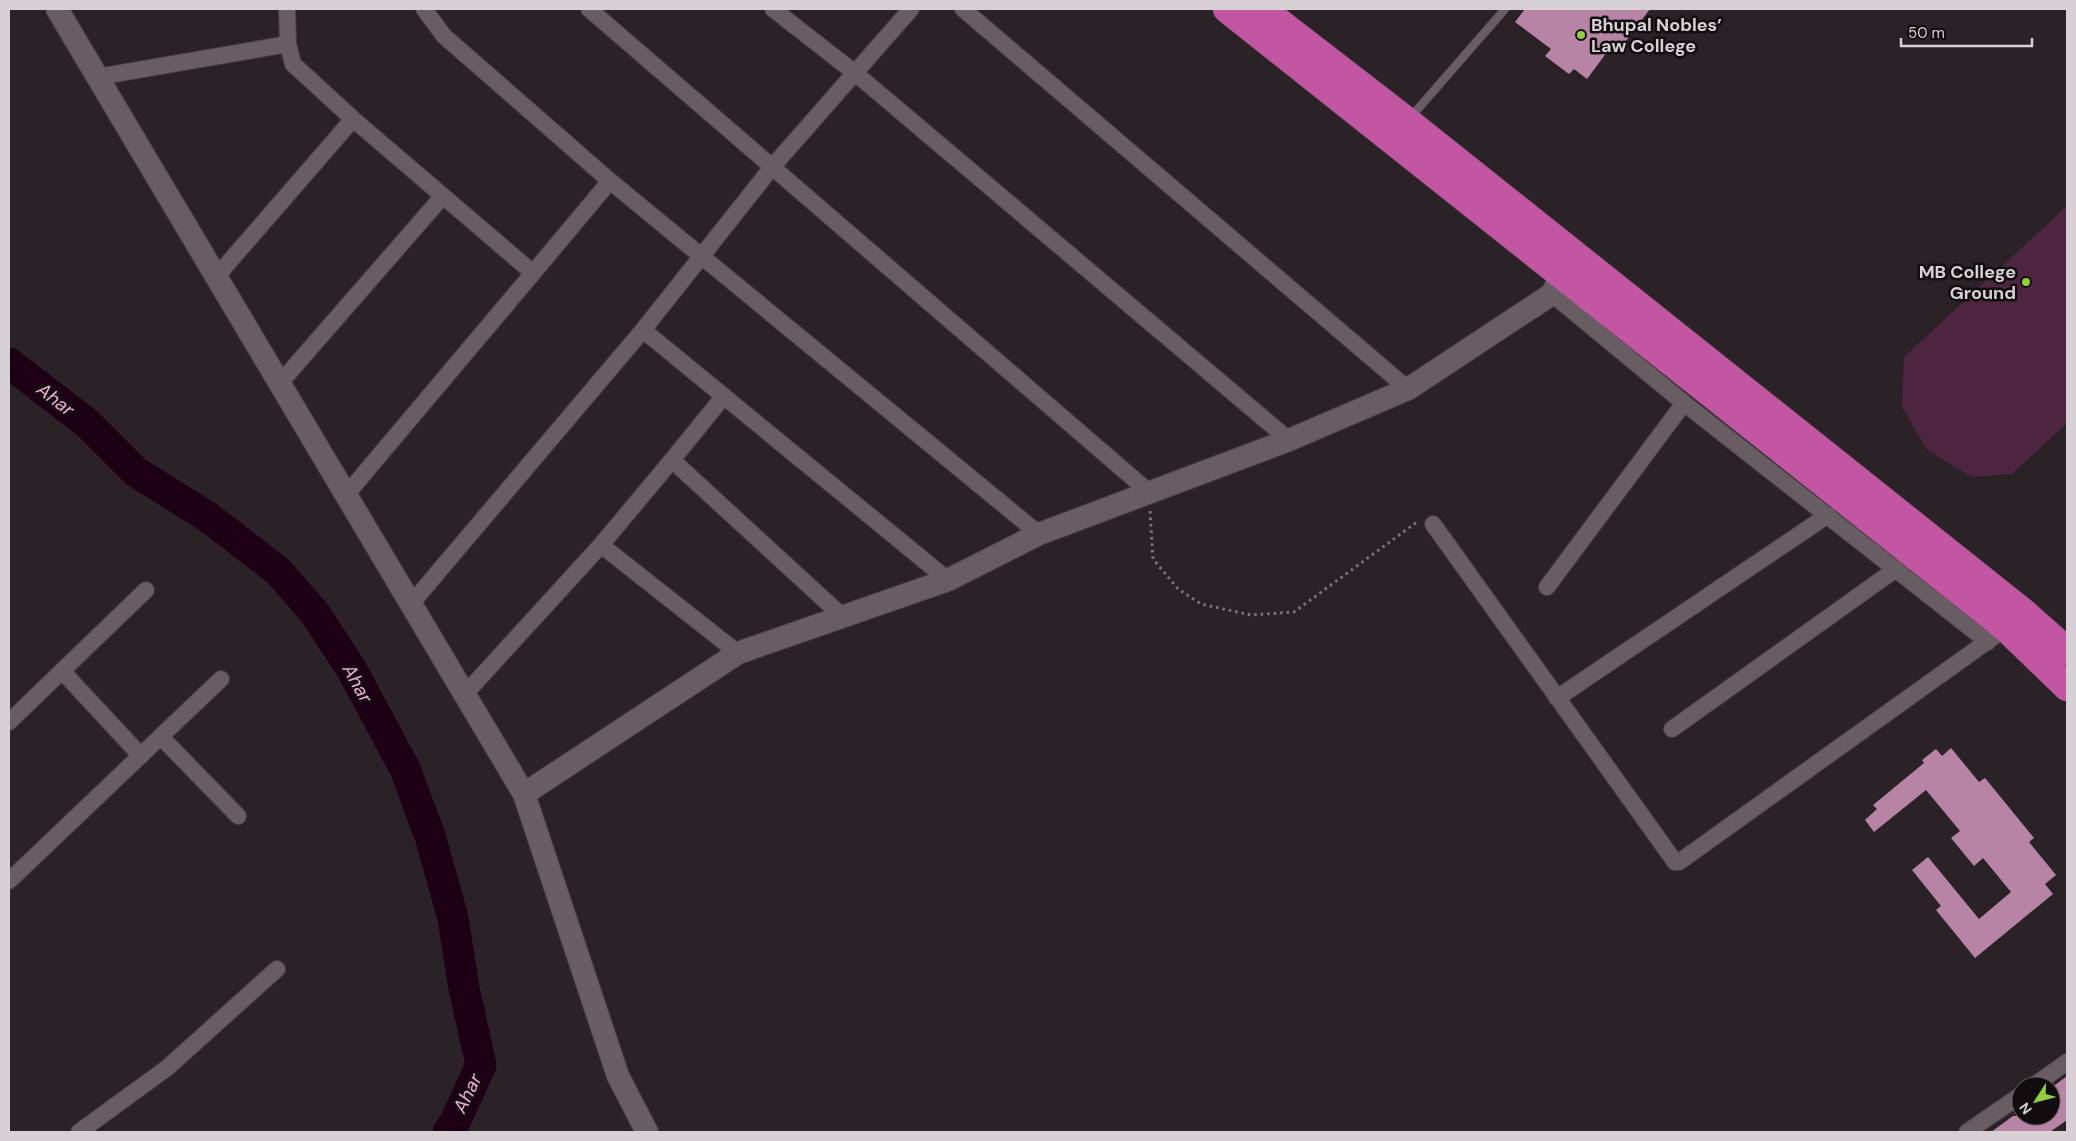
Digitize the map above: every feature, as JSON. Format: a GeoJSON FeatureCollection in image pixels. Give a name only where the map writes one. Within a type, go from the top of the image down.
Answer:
{"type":"FeatureCollection","features":[{"type":"Feature","properties":{"kind":"highway"},"geometry":{"type":"LineString","coordinates":[[1227,9],[1400,130],[2023,612],[2067,651]]}},
{"type":"Feature","properties":{"kind":"highway"},"geometry":{"type":"LineString","coordinates":[[1262,9],[1400,130],[1557,285],[1997,635],[2067,687]]}},
{"type":"Feature","properties":{"kind":"street"},"geometry":{"type":"LineString","coordinates":[[57,9],[524,794],[618,1076],[647,1132]]}},
{"type":"Feature","properties":{"kind":"street"},"geometry":{"type":"LineString","coordinates":[[287,9],[288,44],[293,64],[353,119],[533,273]]}},
{"type":"Feature","properties":{"kind":"street"},"geometry":{"type":"LineString","coordinates":[[424,9],[444,36],[610,181],[1039,534]]}},
{"type":"Feature","properties":{"kind":"street"},"geometry":{"type":"LineString","coordinates":[[588,9],[773,166],[1149,492]]}},
{"type":"Feature","properties":{"kind":"street"},"geometry":{"type":"LineString","coordinates":[[774,9],[854,73],[1289,440]]}},
{"type":"Feature","properties":{"kind":"street"},"geometry":{"type":"LineString","coordinates":[[411,604],[643,330],[773,166],[911,9]]}},
{"type":"Feature","properties":{"kind":"street"},"geometry":{"type":"LineString","coordinates":[[963,9],[1408,389]]}},
{"type":"Feature","properties":{"kind":"street"},"geometry":{"type":"LineString","coordinates":[[97,77],[288,44]]}},
{"type":"Feature","properties":{"kind":"street"},"geometry":{"type":"LineString","coordinates":[[216,277],[353,119]]}},
{"type":"Feature","properties":{"kind":"street"},"geometry":{"type":"LineString","coordinates":[[346,495],[610,181]]}},
{"type":"Feature","properties":{"kind":"street"},"geometry":{"type":"LineString","coordinates":[[280,383],[443,196]]}},
{"type":"Feature","properties":{"kind":"street"},"geometry":{"type":"LineString","coordinates":[[524,794],[738,653],[948,580],[1039,534],[1289,440],[1408,389],[1557,285],[1684,403],[1896,569],[1997,635],[1679,862],[1675,862],[1433,524]]}},
{"type":"Feature","properties":{"kind":"street"},"geometry":{"type":"LineString","coordinates":[[643,330],[948,580]]}},
{"type":"Feature","properties":{"kind":"street"},"geometry":{"type":"LineString","coordinates":[[465,694],[601,545],[724,396]]}},
{"type":"Feature","properties":{"kind":"street"},"geometry":{"type":"LineString","coordinates":[[1547,587],[1684,403]]}},
{"type":"Feature","properties":{"kind":"street"},"geometry":{"type":"LineString","coordinates":[[672,460],[843,616]]}},
{"type":"Feature","properties":{"kind":"street"},"geometry":{"type":"LineString","coordinates":[[1557,698],[1828,515]]}},
{"type":"Feature","properties":{"kind":"street"},"geometry":{"type":"LineString","coordinates":[[601,545],[738,653]]}},
{"type":"Feature","properties":{"kind":"street"},"geometry":{"type":"LineString","coordinates":[[1672,729],[1896,569]]}},
{"type":"Feature","properties":{"kind":"street"},"geometry":{"type":"LineString","coordinates":[[9,722],[146,590]]}},
{"type":"Feature","properties":{"kind":"street"},"geometry":{"type":"LineString","coordinates":[[62,671],[141,756]]}},
{"type":"Feature","properties":{"kind":"street"},"geometry":{"type":"LineString","coordinates":[[9,881],[221,679]]}},
{"type":"Feature","properties":{"kind":"street"},"geometry":{"type":"LineString","coordinates":[[161,737],[238,816]]}},
{"type":"Feature","properties":{"kind":"street"},"geometry":{"type":"LineString","coordinates":[[79,1132],[167,1068],[277,969]]}},
{"type":"Feature","properties":{"kind":"street"},"geometry":{"type":"LineString","coordinates":[[2047,1076],[2067,1062]]}},
{"type":"Feature","properties":{"kind":"street"},"geometry":{"type":"LineString","coordinates":[[1967,1132],[2011,1102]]}},
{"type":"Feature","properties":{"kind":"lane"},"geometry":{"type":"LineString","coordinates":[[1400,130],[1505,9]]}},
{"type":"Feature","properties":{"kind":"path"},"geometry":{"type":"LineString","coordinates":[[1149,492],[1153,559],[1178,589],[1201,604],[1251,615],[1294,612],[1416,522],[1433,524]]}},
{"type":"Feature","properties":{"kind":"shaded area","name":"MB College Ground"},"geometry":{"type":"Polygon","coordinates":[[[2067,206],[2067,423],[2012,474],[1972,477],[1927,450],[1902,407],[1904,357],[2067,206]]]}},
{"type":"Feature","properties":{"kind":"building","name":"Bhupal Nobles’ Law College"},"geometry":{"type":"Polygon","coordinates":[[[1525,9],[1650,9],[1617,53],[1610,48],[1587,79],[1574,69],[1569,74],[1545,56],[1551,49],[1515,22],[1525,9]]]}},
{"type":"Feature","properties":{"kind":"building"},"geometry":{"type":"Polygon","coordinates":[[[1951,748],[1979,782],[1985,778],[2034,838],[2029,842],[2056,875],[2045,884],[2053,894],[1975,958],[1936,910],[1941,906],[1912,870],[1928,857],[1979,919],[2011,892],[1983,858],[1974,866],[1951,838],[1960,831],[1926,790],[1874,832],[1865,820],[1877,809],[1873,805],[1924,763],[1922,760],[1936,749],[1942,756],[1951,748]]]}},
{"type":"Feature","properties":{"kind":"building"},"geometry":{"type":"Polygon","coordinates":[[[2067,1076],[2067,1120],[2061,1124],[2061,1080],[2067,1076]]]}},
{"type":"Feature","properties":{"kind":"building"},"geometry":{"type":"Polygon","coordinates":[[[2011,1117],[2011,1126],[2058,1126],[2050,1132],[1991,1132],[2011,1117]]]}},
{"type":"Feature","properties":{"kind":"waterway","name":"Ahar"},"geometry":{"type":"LineString","coordinates":[[9,363],[87,423],[136,472],[208,517],[278,571],[314,612],[352,670],[405,769],[430,836],[453,918],[464,988],[481,1065],[455,1122],[448,1132]]}},
{"type":"Feature","properties":{"kind":"place","name":"Bhupal Nobles’ Law College"},"geometry":{"type":"Point","coordinates":[1581,35]}},
{"type":"Feature","properties":{"kind":"place","name":"MB College Ground"},"geometry":{"type":"Point","coordinates":[2026,282]}}]}
